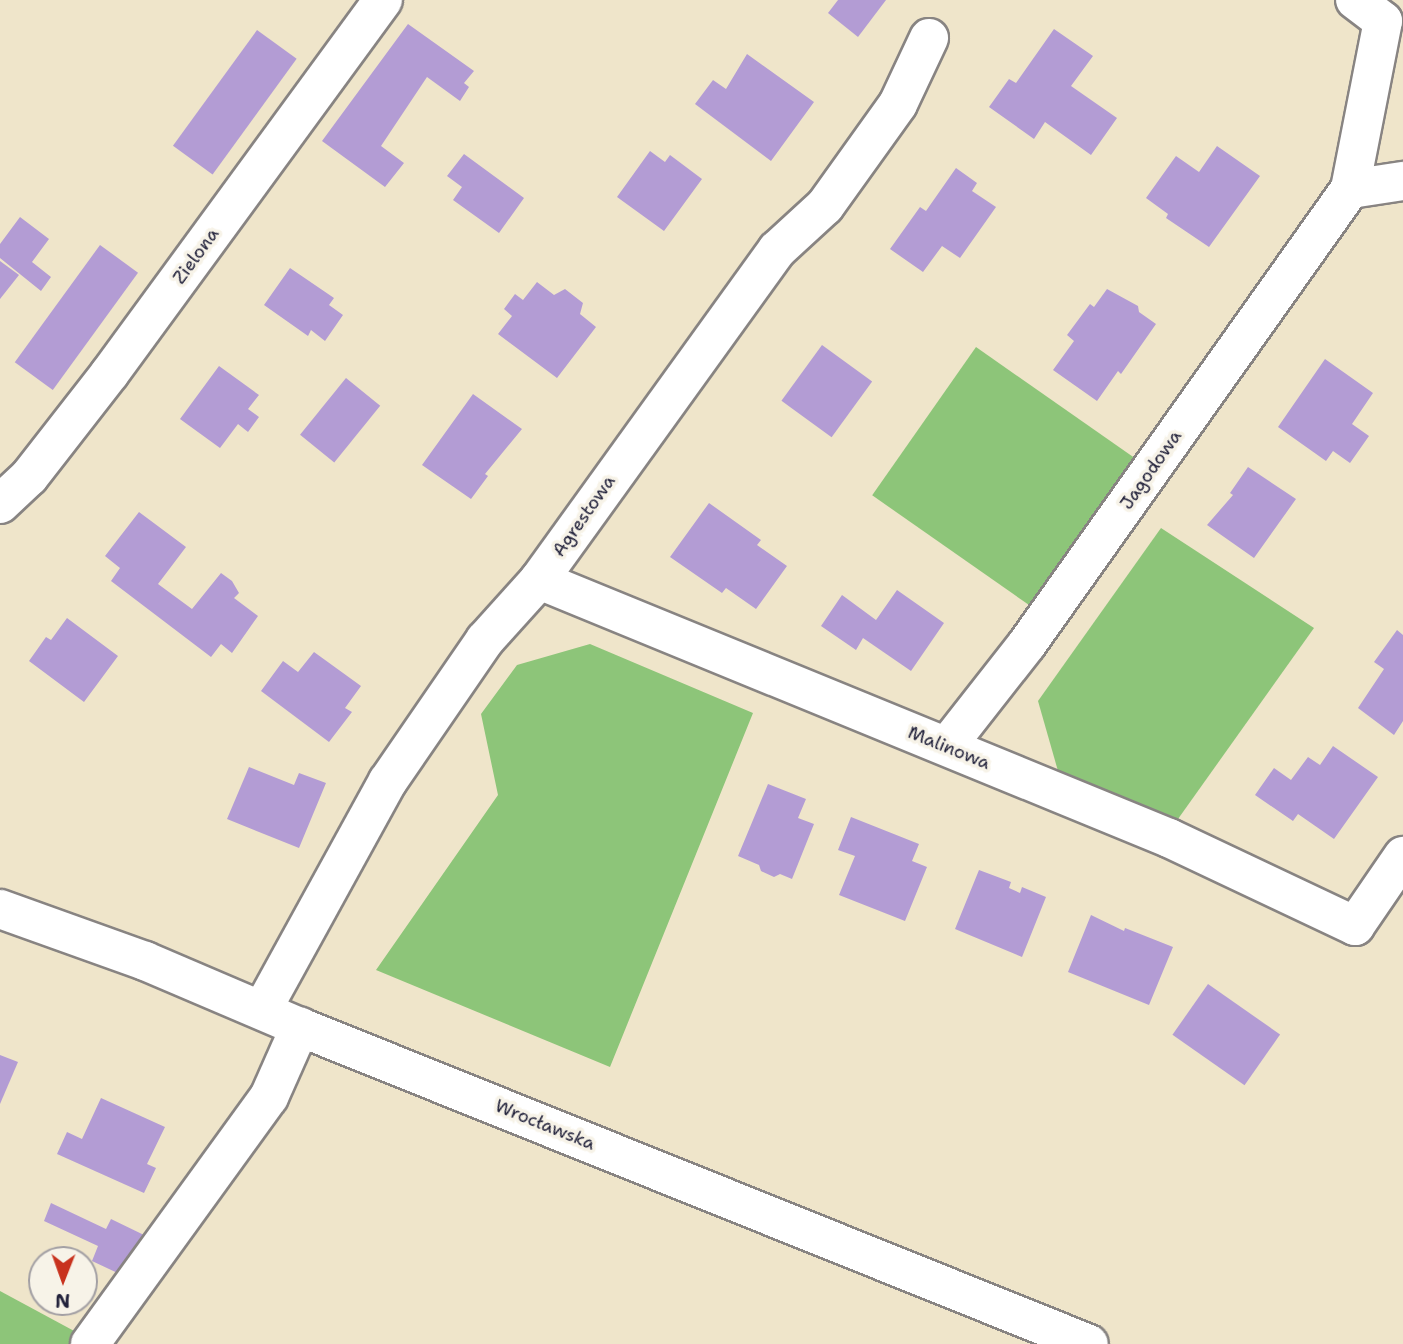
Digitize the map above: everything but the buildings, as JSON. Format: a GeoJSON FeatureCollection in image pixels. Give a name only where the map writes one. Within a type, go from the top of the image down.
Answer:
{"type":"FeatureCollection","features":[{"type":"Feature","properties":{"kind":"street","name":"Zielona"},"geometry":{"type":"LineString","coordinates":[[0,504],[29,477],[110,373],[383,0]]}},
{"type":"Feature","properties":{"kind":"street"},"geometry":{"type":"LineString","coordinates":[[1355,0],[1383,21],[1350,189],[1403,181]]}},
{"type":"Feature","properties":{"kind":"street","name":"Agrestowa"},"geometry":{"type":"LineString","coordinates":[[262,1010],[388,781],[485,640],[539,580],[777,250],[825,206],[898,104],[929,38]]}},
{"type":"Feature","properties":{"kind":"street","name":"Jagodowa"},"geometry":{"type":"LineString","coordinates":[[947,746],[1027,644],[1350,189]]}},
{"type":"Feature","properties":{"kind":"street","name":"Malinowa"},"geometry":{"type":"LineString","coordinates":[[539,580],[776,680],[947,746],[1169,838],[1355,926],[1403,856]]}},
{"type":"Feature","properties":{"kind":"street","name":"Wrocławska"},"geometry":{"type":"LineString","coordinates":[[0,909],[145,961],[300,1027],[1089,1344]]}},
{"type":"Feature","properties":{"kind":"street"},"geometry":{"type":"LineString","coordinates":[[90,1344],[269,1097],[300,1027]]}},
{"type":"Feature","properties":{"kind":"green space"},"geometry":{"type":"Polygon","coordinates":[[[976,347],[1136,459],[1032,607],[872,495],[976,347]]]}},
{"type":"Feature","properties":{"kind":"green space"},"geometry":{"type":"Polygon","coordinates":[[[1161,528],[1314,628],[1178,819],[1058,771],[1038,701],[1161,528]]]}},
{"type":"Feature","properties":{"kind":"green space"},"geometry":{"type":"Polygon","coordinates":[[[590,644],[753,713],[610,1067],[376,970],[498,795],[481,714],[517,665],[590,644]]]}},
{"type":"Feature","properties":{"kind":"green space"},"geometry":{"type":"Polygon","coordinates":[[[0,1291],[28,1306],[28,1316],[46,1316],[76,1332],[76,1344],[0,1344],[0,1291]]]}}]}
